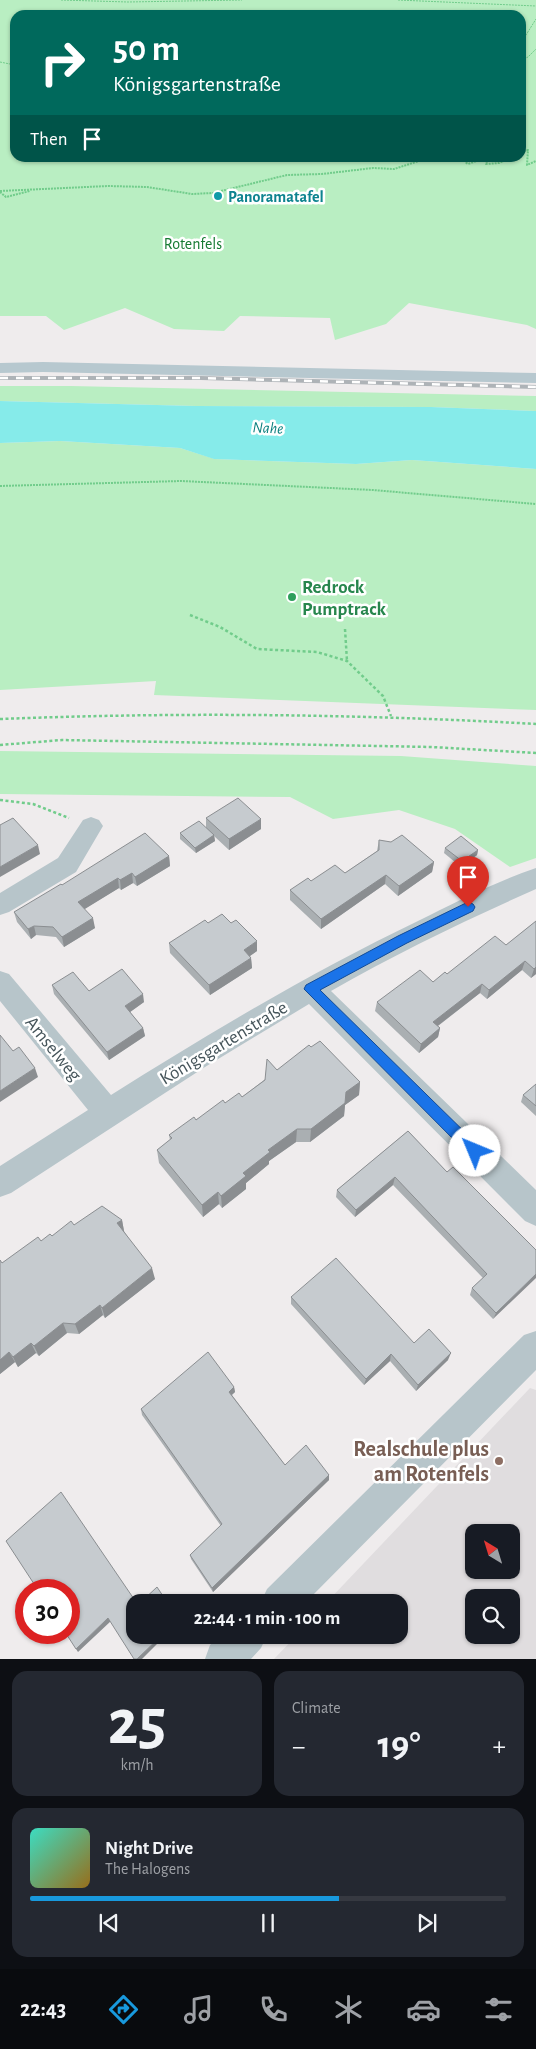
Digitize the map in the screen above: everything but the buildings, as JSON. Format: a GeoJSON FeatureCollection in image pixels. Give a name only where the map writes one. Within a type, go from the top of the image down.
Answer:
{"type":"FeatureCollection","features":[{"type":"Feature","properties":{"kind":"main road"},"geometry":{"type":"LineString","coordinates":[[0,368],[43,367],[536,378]]}},
{"type":"Feature","properties":{"kind":"street"},"geometry":{"type":"LineString","coordinates":[[0,905],[67,864],[91,826]]}},
{"type":"Feature","properties":{"kind":"street","name":"Königsgartenstraße"},"geometry":{"type":"LineString","coordinates":[[0,1184],[108,1113],[311,989],[402,939],[485,899],[536,878]]}},
{"type":"Feature","properties":{"kind":"street","name":"Amselweg"},"geometry":{"type":"LineString","coordinates":[[0,982],[108,1113]]}},
{"type":"Feature","properties":{"kind":"street"},"geometry":{"type":"LineString","coordinates":[[311,989],[534,1206]]}},
{"type":"Feature","properties":{"kind":"street"},"geometry":{"type":"LineString","coordinates":[[288,1594],[536,1347]]}},
{"type":"Feature","properties":{"kind":"street"},"geometry":{"type":"LineString","coordinates":[[224,1659],[239,1644]]}},
{"type":"Feature","properties":{"kind":"path"},"geometry":{"type":"LineString","coordinates":[[61,0],[128,2],[242,0]]}},
{"type":"Feature","properties":{"kind":"path"},"geometry":{"type":"LineString","coordinates":[[398,0],[536,6]]}},
{"type":"Feature","properties":{"kind":"path"},"geometry":{"type":"LineString","coordinates":[[526,35],[536,19]]}},
{"type":"Feature","properties":{"kind":"path"},"geometry":{"type":"LineString","coordinates":[[526,58],[536,49]]}},
{"type":"Feature","properties":{"kind":"path"},"geometry":{"type":"LineString","coordinates":[[526,151],[528,150],[526,165],[536,161]]}},
{"type":"Feature","properties":{"kind":"path"},"geometry":{"type":"LineString","coordinates":[[38,189],[6,197],[0,191],[38,189],[108,186],[148,187],[192,194],[213,193],[287,175],[322,174],[363,168],[394,169],[416,162]]}},
{"type":"Feature","properties":{"kind":"path"},"geometry":{"type":"LineString","coordinates":[[486,162],[486,164],[490,165],[499,162]]}},
{"type":"Feature","properties":{"kind":"path"},"geometry":{"type":"LineString","coordinates":[[0,486],[181,481],[373,490],[536,504]]}},
{"type":"Feature","properties":{"kind":"path"},"geometry":{"type":"LineString","coordinates":[[190,615],[220,627],[257,649],[318,652],[346,661],[383,696],[391,716]]}},
{"type":"Feature","properties":{"kind":"path"},"geometry":{"type":"LineString","coordinates":[[345,628],[346,661]]}},
{"type":"Feature","properties":{"kind":"path"},"geometry":{"type":"LineString","coordinates":[[0,719],[116,714],[391,716],[536,724]]}},
{"type":"Feature","properties":{"kind":"path"},"geometry":{"type":"LineString","coordinates":[[0,745],[62,740],[432,747],[536,753]]}},
{"type":"Feature","properties":{"kind":"path"},"geometry":{"type":"LineString","coordinates":[[0,800],[34,804],[91,826]]}},
{"type":"Feature","properties":{"kind":"shaded area","name":"Realschule plus am Rotenfels"},"geometry":{"type":"Polygon","coordinates":[[[530,1388],[536,1390],[536,1659],[274,1659],[288,1644],[408,1644],[408,1594],[335,1594],[530,1388]]]}},
{"type":"Feature","properties":{"kind":"green space","name":"Rotenfels"},"geometry":{"type":"Polygon","coordinates":[[[0,0],[536,0],[536,329],[527,325],[409,303],[386,324],[335,340],[330,318],[240,316],[224,331],[174,329],[125,308],[64,330],[46,316],[0,316],[0,0]]]}},
{"type":"Feature","properties":{"kind":"green space"},"geometry":{"type":"Polygon","coordinates":[[[0,386],[536,396],[536,411],[431,407],[196,406],[0,401],[0,386]]]}},
{"type":"Feature","properties":{"kind":"green space"},"geometry":{"type":"Polygon","coordinates":[[[60,441],[180,448],[215,459],[356,464],[412,460],[536,469],[536,710],[154,695],[156,681],[0,690],[0,443],[60,441]]]}},
{"type":"Feature","properties":{"kind":"green space"},"geometry":{"type":"Polygon","coordinates":[[[0,751],[401,756],[536,766],[536,858],[510,867],[455,829],[399,810],[333,819],[290,797],[0,794],[0,751]]]}},
{"type":"Feature","properties":{"kind":"water","name":"Nahe"},"geometry":{"type":"Polygon","coordinates":[[[0,401],[196,406],[431,407],[536,411],[536,469],[412,460],[356,464],[214,459],[180,448],[60,441],[0,443],[0,401]]]}},
{"type":"Feature","properties":{"kind":"railway"},"geometry":{"type":"LineString","coordinates":[[0,378],[201,378],[536,387]]}},
{"type":"Feature","properties":{"kind":"place","name":"Panoramatafel"},"geometry":{"type":"Point","coordinates":[218,196]}},
{"type":"Feature","properties":{"kind":"place","name":"Redrock Pumptrack"},"geometry":{"type":"Point","coordinates":[292,597]}},
{"type":"Feature","properties":{"kind":"place","name":"Realschule plus am Rotenfels"},"geometry":{"type":"Point","coordinates":[499,1461]}},
{"type":"Feature","properties":{"kind":"route"},"geometry":{"type":"LineString","coordinates":[[468,907],[402,939],[311,989],[475,1151]]}}]}
